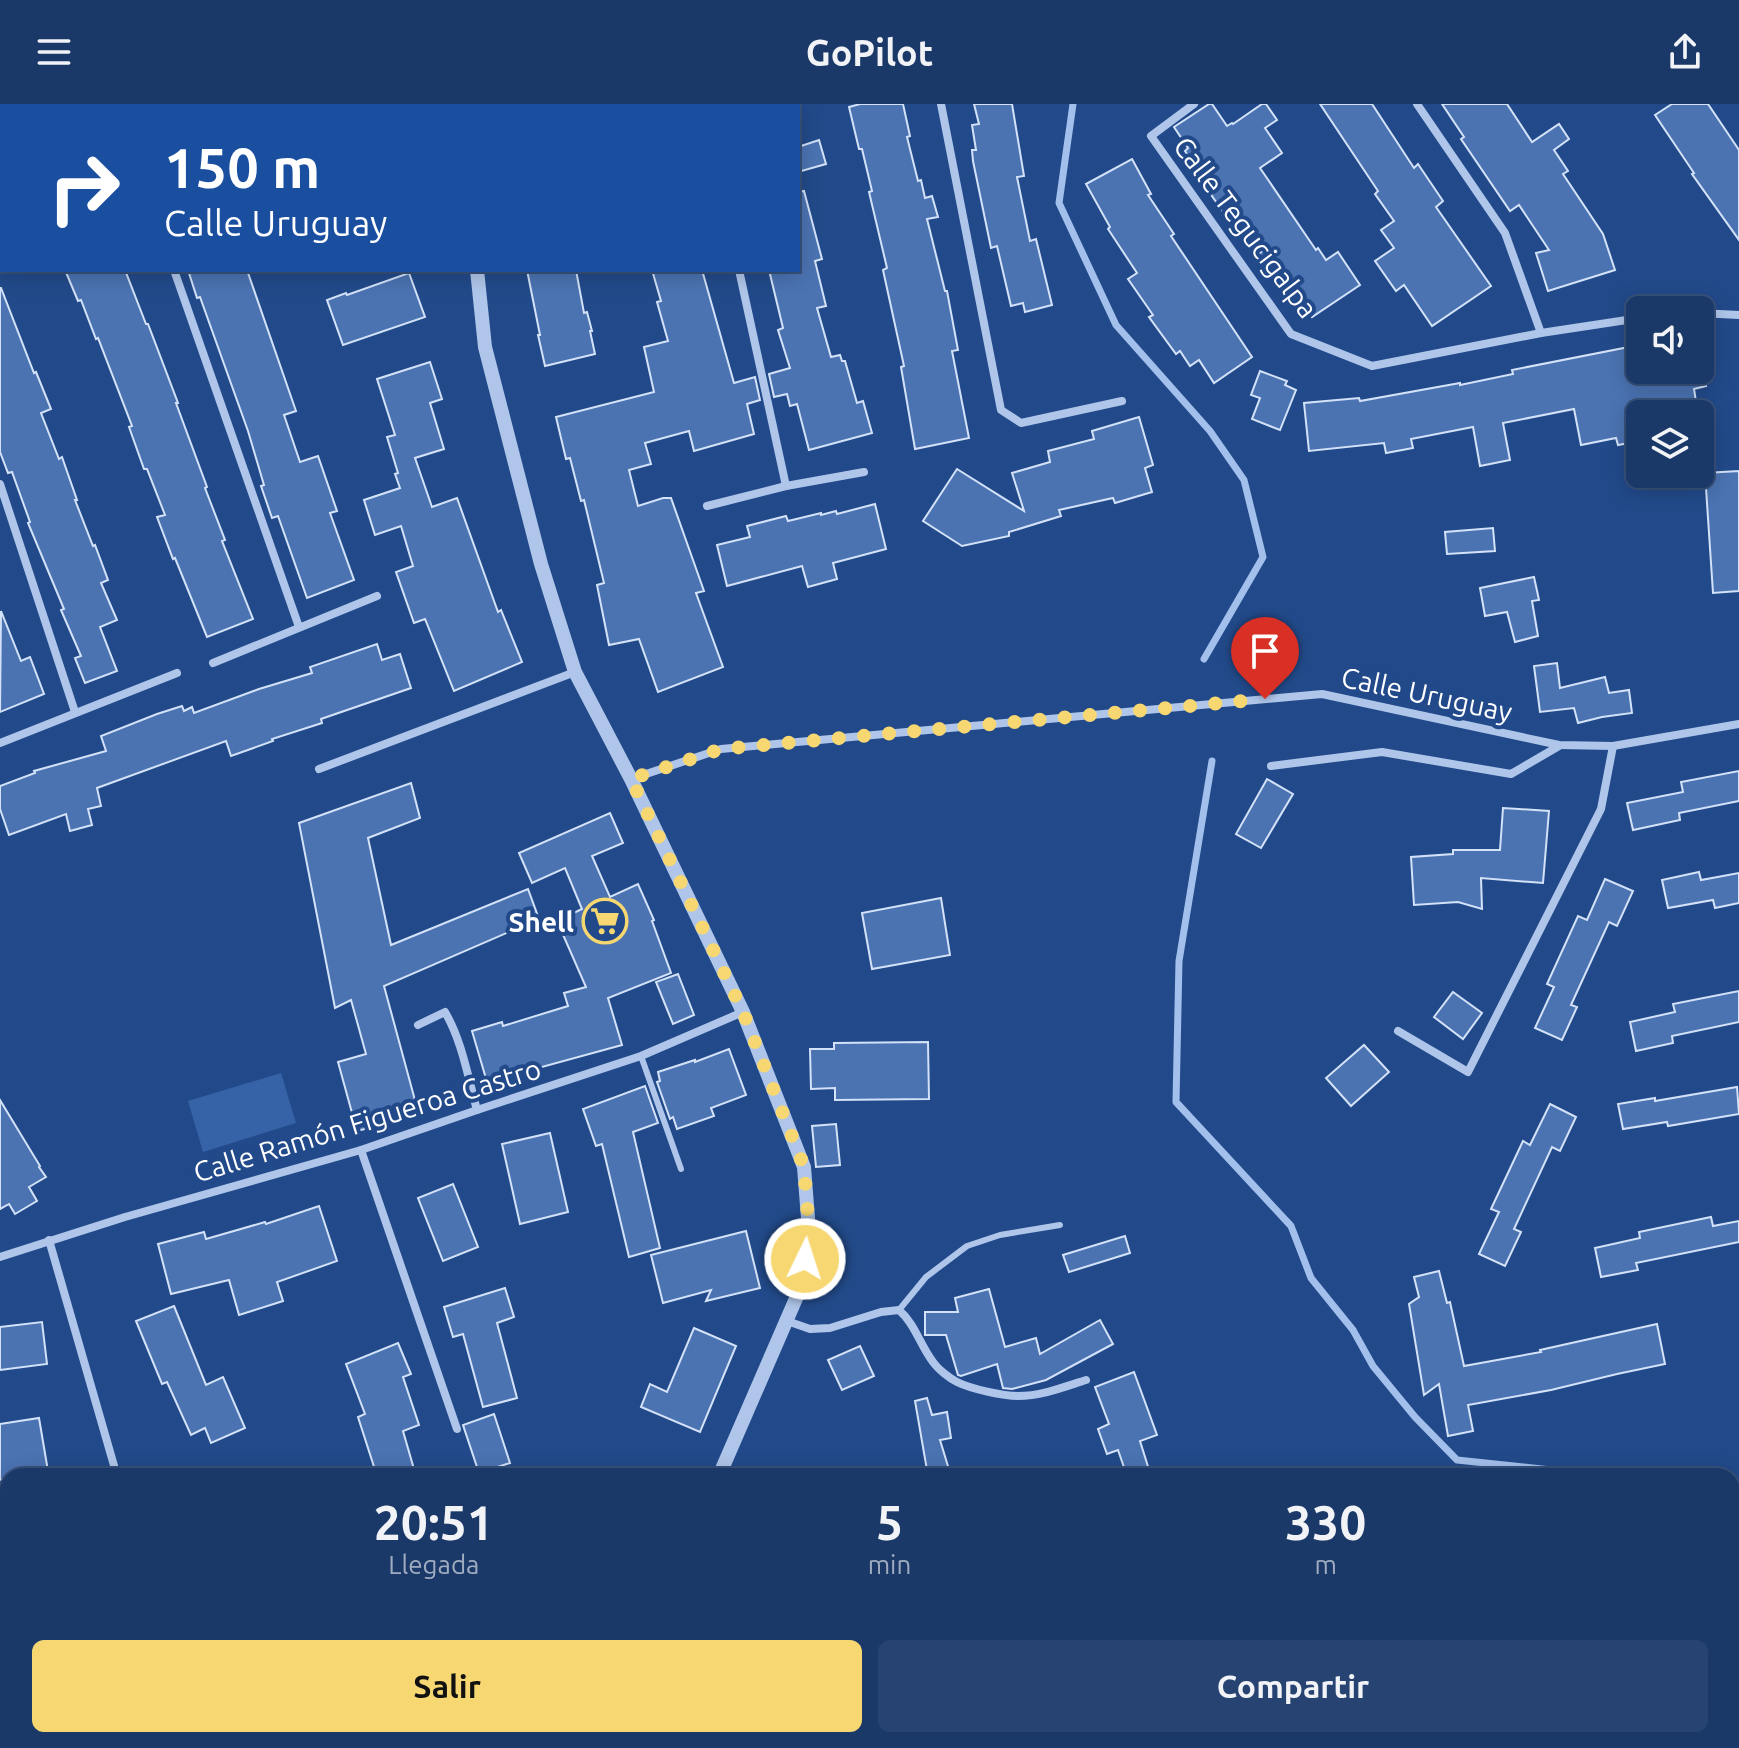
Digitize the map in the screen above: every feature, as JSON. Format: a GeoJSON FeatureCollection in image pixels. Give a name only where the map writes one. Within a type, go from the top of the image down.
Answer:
{"type":"FeatureCollection","features":[{"type":"Feature","properties":{"kind":"street"},"geometry":{"type":"LineString","coordinates":[[941,104],[1001,410],[1021,423],[1122,401]]}},
{"type":"Feature","properties":{"kind":"street","name":"Calle Tegucigalpa"},"geometry":{"type":"LineString","coordinates":[[1194,104],[1151,136],[1291,334],[1372,366],[1541,333],[1626,320]]}},
{"type":"Feature","properties":{"kind":"street"},"geometry":{"type":"LineString","coordinates":[[1417,104],[1505,233],[1541,333]]}},
{"type":"Feature","properties":{"kind":"street"},"geometry":{"type":"LineString","coordinates":[[175,272],[299,627]]}},
{"type":"Feature","properties":{"kind":"street"},"geometry":{"type":"LineString","coordinates":[[477,272],[485,347],[541,564],[575,672],[631,779],[743,1012],[804,1167],[809,1231],[801,1287],[723,1468]]}},
{"type":"Feature","properties":{"kind":"street"},"geometry":{"type":"LineString","coordinates":[[739,272],[786,486]]}},
{"type":"Feature","properties":{"kind":"street"},"geometry":{"type":"LineString","coordinates":[[1714,314],[1739,315]]}},
{"type":"Feature","properties":{"kind":"street"},"geometry":{"type":"LineString","coordinates":[[707,506],[786,486],[864,472]]}},
{"type":"Feature","properties":{"kind":"street"},"geometry":{"type":"LineString","coordinates":[[0,484],[75,712]]}},
{"type":"Feature","properties":{"kind":"street"},"geometry":{"type":"LineString","coordinates":[[213,663],[377,596]]}},
{"type":"Feature","properties":{"kind":"street"},"geometry":{"type":"LineString","coordinates":[[319,769],[575,672]]}},
{"type":"Feature","properties":{"kind":"street"},"geometry":{"type":"LineString","coordinates":[[0,743],[177,673]]}},
{"type":"Feature","properties":{"kind":"street","name":"Calle Uruguay"},"geometry":{"type":"LineString","coordinates":[[631,779],[721,749],[1322,694],[1559,745],[1613,746],[1739,724]]}},
{"type":"Feature","properties":{"kind":"street"},"geometry":{"type":"LineString","coordinates":[[1271,766],[1382,752],[1511,774],[1559,745]]}},
{"type":"Feature","properties":{"kind":"street"},"geometry":{"type":"LineString","coordinates":[[1398,1031],[1468,1072],[1601,809],[1613,746]]}},
{"type":"Feature","properties":{"kind":"street"},"geometry":{"type":"LineString","coordinates":[[418,1025],[445,1012],[463,1057],[477,1110]]}},
{"type":"Feature","properties":{"kind":"street","name":"Calle Ramón Figueroa Castro"},"geometry":{"type":"LineString","coordinates":[[0,1257],[361,1150],[641,1056],[743,1012]]}},
{"type":"Feature","properties":{"kind":"street"},"geometry":{"type":"LineString","coordinates":[[361,1150],[457,1429]]}},
{"type":"Feature","properties":{"kind":"street"},"geometry":{"type":"LineString","coordinates":[[49,1240],[115,1468]]}},
{"type":"Feature","properties":{"kind":"street"},"geometry":{"type":"LineString","coordinates":[[787,1321],[810,1329],[830,1328],[881,1312],[899,1310],[911,1321],[935,1366],[957,1382],[1018,1396],[1050,1392],[1086,1380]]}},
{"type":"Feature","properties":{"kind":"lane"},"geometry":{"type":"LineString","coordinates":[[641,1056],[681,1169]]}},
{"type":"Feature","properties":{"kind":"lane"},"geometry":{"type":"LineString","coordinates":[[899,1310],[926,1277],[967,1246],[1000,1235],[1060,1225]]}},
{"type":"Feature","properties":{"kind":"shaded area"},"geometry":{"type":"Polygon","coordinates":[[[281,1073],[296,1123],[203,1152],[188,1101],[281,1073]]]}},
{"type":"Feature","properties":{"kind":"building"},"geometry":{"type":"Polygon","coordinates":[[[903,104],[918,181],[921,180],[925,198],[932,196],[938,217],[927,219],[947,291],[958,350],[952,351],[969,438],[915,449],[901,367],[904,366],[883,270],[887,268],[869,192],[872,191],[849,107],[903,104]]]}},
{"type":"Feature","properties":{"kind":"building"},"geometry":{"type":"Polygon","coordinates":[[[974,104],[1012,104],[1024,176],[1017,177],[1030,241],[1036,239],[1052,305],[1025,312],[1023,303],[1011,306],[997,246],[991,248],[973,161],[972,150],[976,150],[972,125],[979,124],[974,104]]]}},
{"type":"Feature","properties":{"kind":"building"},"geometry":{"type":"Polygon","coordinates":[[[1209,104],[1227,126],[1266,104],[1277,120],[1265,128],[1282,153],[1260,168],[1316,250],[1318,248],[1326,260],[1338,252],[1360,285],[1312,317],[1289,283],[1278,290],[1255,256],[1264,250],[1233,205],[1223,212],[1185,151],[1188,148],[1174,127],[1209,104]]]}},
{"type":"Feature","properties":{"kind":"building"},"geometry":{"type":"Polygon","coordinates":[[[1320,104],[1372,104],[1414,168],[1418,164],[1443,201],[1436,207],[1491,286],[1432,326],[1404,285],[1396,291],[1375,261],[1394,248],[1381,230],[1394,221],[1375,194],[1378,191],[1320,104]]]}},
{"type":"Feature","properties":{"kind":"building"},"geometry":{"type":"Polygon","coordinates":[[[1442,104],[1507,104],[1532,142],[1559,124],[1569,139],[1554,150],[1568,171],[1563,174],[1603,234],[1615,270],[1548,291],[1536,253],[1549,250],[1519,205],[1510,211],[1461,139],[1464,137],[1442,104]]]}},
{"type":"Feature","properties":{"kind":"building"},"geometry":{"type":"Polygon","coordinates":[[[1672,104],[1708,104],[1739,150],[1739,240],[1655,115],[1672,104]]]}},
{"type":"Feature","properties":{"kind":"building"},"geometry":{"type":"Polygon","coordinates":[[[819,140],[826,164],[800,171],[800,146],[819,140]]]}},
{"type":"Feature","properties":{"kind":"building"},"geometry":{"type":"Polygon","coordinates":[[[1132,159],[1151,194],[1148,195],[1174,234],[1171,236],[1252,357],[1214,383],[1199,360],[1190,366],[1180,351],[1176,354],[1149,317],[1153,315],[1128,279],[1137,273],[1108,229],[1110,227],[1086,184],[1132,159]]]}},
{"type":"Feature","properties":{"kind":"building"},"geometry":{"type":"Polygon","coordinates":[[[804,191],[822,259],[815,261],[826,306],[817,308],[831,357],[840,355],[845,361],[857,403],[863,401],[872,433],[809,450],[797,404],[790,406],[787,394],[774,397],[769,374],[790,368],[778,330],[783,328],[769,272],[800,272],[800,192],[804,191]]]}},
{"type":"Feature","properties":{"kind":"building"},"geometry":{"type":"Polygon","coordinates":[[[66,272],[126,272],[178,403],[225,540],[222,541],[253,619],[207,637],[157,517],[165,515],[147,469],[144,469],[129,427],[132,426],[98,338],[81,300],[78,301],[66,272]]]}},
{"type":"Feature","properties":{"kind":"building"},"geometry":{"type":"Polygon","coordinates":[[[189,272],[248,272],[296,411],[284,415],[300,462],[318,456],[337,511],[330,513],[354,580],[307,598],[278,516],[272,518],[248,431],[200,297],[197,298],[189,272]]]}},
{"type":"Feature","properties":{"kind":"building"},"geometry":{"type":"Polygon","coordinates":[[[527,272],[576,272],[595,354],[545,366],[527,272]]]}},
{"type":"Feature","properties":{"kind":"building"},"geometry":{"type":"Polygon","coordinates":[[[653,272],[703,272],[734,383],[755,377],[760,400],[747,404],[754,434],[694,451],[689,431],[645,443],[651,464],[629,470],[638,506],[671,498],[704,591],[696,593],[723,667],[658,692],[639,639],[609,645],[597,585],[604,583],[584,500],[581,501],[570,458],[566,459],[556,417],[654,392],[644,347],[668,341],[657,302],[661,301],[653,272]]]}},
{"type":"Feature","properties":{"kind":"building"},"geometry":{"type":"Polygon","coordinates":[[[409,273],[425,317],[343,345],[327,300],[409,273]]]}},
{"type":"Feature","properties":{"kind":"building"},"geometry":{"type":"Polygon","coordinates":[[[0,288],[51,409],[41,413],[59,459],[62,457],[75,500],[108,580],[101,583],[117,620],[100,627],[117,671],[85,683],[75,658],[81,656],[61,610],[64,609],[28,523],[12,472],[8,473],[0,452],[0,288]]]}},
{"type":"Feature","properties":{"kind":"building"},"geometry":{"type":"Polygon","coordinates":[[[1626,348],[1626,384],[1706,386],[1694,389],[1696,400],[1626,400],[1626,444],[1618,445],[1616,438],[1581,445],[1574,409],[1503,423],[1510,460],[1480,466],[1473,427],[1411,439],[1413,448],[1386,453],[1384,443],[1309,451],[1304,403],[1359,398],[1360,401],[1460,385],[1513,374],[1512,370],[1626,348]]]}},
{"type":"Feature","properties":{"kind":"building"},"geometry":{"type":"Polygon","coordinates":[[[430,362],[442,399],[430,403],[444,449],[415,458],[432,507],[457,498],[498,612],[501,610],[522,662],[454,691],[425,619],[414,623],[396,572],[413,566],[401,526],[375,535],[364,500],[400,488],[387,437],[395,435],[377,379],[430,362]]]}},
{"type":"Feature","properties":{"kind":"building"},"geometry":{"type":"Polygon","coordinates":[[[1260,371],[1287,381],[1285,385],[1296,390],[1280,430],[1252,419],[1260,398],[1251,395],[1260,371]]]}},
{"type":"Feature","properties":{"kind":"building"},"geometry":{"type":"Polygon","coordinates":[[[1139,417],[1153,465],[1145,468],[1152,492],[1115,503],[1113,498],[1059,510],[1061,516],[1009,532],[1009,536],[962,546],[923,521],[957,469],[1024,511],[1012,473],[1050,462],[1048,451],[1094,439],[1092,431],[1139,417]]]}},
{"type":"Feature","properties":{"kind":"building"},"geometry":{"type":"Polygon","coordinates":[[[1739,471],[1739,591],[1713,593],[1706,488],[1714,488],[1714,472],[1739,471]]]}},
{"type":"Feature","properties":{"kind":"building"},"geometry":{"type":"Polygon","coordinates":[[[875,504],[886,549],[833,563],[837,579],[808,587],[802,566],[727,586],[717,545],[750,537],[747,526],[786,516],[788,521],[821,513],[836,511],[837,514],[875,504]]]}},
{"type":"Feature","properties":{"kind":"building"},"geometry":{"type":"Polygon","coordinates":[[[1493,528],[1495,551],[1447,554],[1445,532],[1493,528]]]}},
{"type":"Feature","properties":{"kind":"building"},"geometry":{"type":"Polygon","coordinates":[[[1534,577],[1539,600],[1532,601],[1538,636],[1515,642],[1507,612],[1485,616],[1480,588],[1534,577]]]}},
{"type":"Feature","properties":{"kind":"building"},"geometry":{"type":"Polygon","coordinates":[[[1,611],[21,661],[30,657],[44,694],[0,712],[1,611]]]}},
{"type":"Feature","properties":{"kind":"building"},"geometry":{"type":"Polygon","coordinates":[[[377,644],[382,660],[400,654],[411,688],[321,719],[322,723],[231,756],[226,741],[97,788],[101,806],[88,809],[92,825],[70,831],[66,814],[9,835],[0,809],[0,786],[34,771],[106,751],[101,736],[157,714],[182,706],[184,711],[192,707],[194,713],[312,673],[310,667],[377,644]]]}},
{"type":"Feature","properties":{"kind":"building"},"geometry":{"type":"Polygon","coordinates":[[[1557,663],[1560,688],[1605,677],[1609,693],[1629,690],[1632,713],[1578,723],[1574,708],[1540,712],[1534,666],[1557,663]]]}},
{"type":"Feature","properties":{"kind":"building"},"geometry":{"type":"Polygon","coordinates":[[[1739,771],[1739,801],[1679,813],[1680,820],[1633,830],[1627,803],[1683,792],[1681,782],[1739,771]]]}},
{"type":"Feature","properties":{"kind":"building"},"geometry":{"type":"Polygon","coordinates":[[[1267,779],[1293,794],[1261,848],[1236,834],[1267,779]]]}},
{"type":"Feature","properties":{"kind":"building"},"geometry":{"type":"Polygon","coordinates":[[[411,783],[420,818],[368,838],[391,945],[528,889],[539,919],[384,986],[419,1115],[357,1131],[338,1062],[366,1054],[351,1000],[335,1008],[299,823],[411,783]]]}},
{"type":"Feature","properties":{"kind":"building"},"geometry":{"type":"Polygon","coordinates":[[[1503,808],[1549,811],[1543,883],[1481,878],[1482,909],[1458,902],[1414,905],[1411,857],[1453,854],[1453,850],[1500,850],[1503,808]]]}},
{"type":"Feature","properties":{"kind":"building"},"geometry":{"type":"Polygon","coordinates":[[[610,813],[623,843],[592,856],[610,897],[638,884],[654,920],[671,973],[608,998],[622,1045],[487,1082],[472,1031],[502,1022],[503,1026],[568,1006],[564,993],[586,987],[557,921],[582,909],[565,868],[532,883],[519,853],[610,813]]]}},
{"type":"Feature","properties":{"kind":"building"},"geometry":{"type":"Polygon","coordinates":[[[1699,872],[1701,880],[1739,873],[1739,903],[1715,908],[1713,900],[1668,908],[1662,880],[1699,872]]]}},
{"type":"Feature","properties":{"kind":"building"},"geometry":{"type":"Polygon","coordinates":[[[1605,879],[1633,891],[1617,926],[1609,922],[1571,1005],[1577,1007],[1562,1040],[1535,1028],[1554,987],[1547,984],[1578,916],[1587,920],[1605,879]]]}},
{"type":"Feature","properties":{"kind":"building"},"geometry":{"type":"Polygon","coordinates":[[[941,898],[950,955],[872,969],[862,913],[941,898]]]}},
{"type":"Feature","properties":{"kind":"building"},"geometry":{"type":"Polygon","coordinates":[[[678,974],[694,1015],[673,1024],[656,982],[678,974]]]}},
{"type":"Feature","properties":{"kind":"building"},"geometry":{"type":"Polygon","coordinates":[[[1739,991],[1739,1022],[1672,1036],[1673,1043],[1636,1051],[1630,1022],[1675,1012],[1673,1004],[1739,991]]]}},
{"type":"Feature","properties":{"kind":"building"},"geometry":{"type":"Polygon","coordinates":[[[1453,992],[1482,1013],[1463,1039],[1434,1017],[1453,992]]]}},
{"type":"Feature","properties":{"kind":"building"},"geometry":{"type":"Polygon","coordinates":[[[928,1042],[929,1099],[835,1100],[835,1088],[811,1089],[810,1049],[834,1049],[834,1043],[928,1042]]]}},
{"type":"Feature","properties":{"kind":"building"},"geometry":{"type":"Polygon","coordinates":[[[1364,1045],[1389,1072],[1351,1106],[1326,1078],[1364,1045]]]}},
{"type":"Feature","properties":{"kind":"building"},"geometry":{"type":"Polygon","coordinates":[[[729,1049],[746,1095],[711,1108],[714,1116],[677,1129],[673,1117],[670,1119],[657,1082],[660,1081],[658,1072],[729,1049]]]}},
{"type":"Feature","properties":{"kind":"building"},"geometry":{"type":"Polygon","coordinates":[[[645,1086],[658,1123],[633,1132],[660,1248],[629,1257],[602,1144],[596,1146],[583,1109],[645,1086]]]}},
{"type":"Feature","properties":{"kind":"building"},"geometry":{"type":"Polygon","coordinates":[[[1737,1087],[1739,1114],[1668,1126],[1667,1122],[1623,1129],[1618,1104],[1737,1087]]]}},
{"type":"Feature","properties":{"kind":"building"},"geometry":{"type":"Polygon","coordinates":[[[0,1100],[46,1177],[29,1187],[37,1201],[15,1214],[9,1204],[0,1209],[0,1100]]]}},
{"type":"Feature","properties":{"kind":"building"},"geometry":{"type":"Polygon","coordinates":[[[1550,1104],[1576,1117],[1560,1151],[1552,1147],[1514,1229],[1521,1232],[1505,1266],[1479,1254],[1499,1212],[1491,1209],[1523,1141],[1530,1145],[1550,1104]]]}},
{"type":"Feature","properties":{"kind":"building"},"geometry":{"type":"Polygon","coordinates":[[[836,1124],[840,1165],[816,1167],[812,1126],[836,1124]]]}},
{"type":"Feature","properties":{"kind":"building"},"geometry":{"type":"Polygon","coordinates":[[[550,1133],[568,1212],[520,1224],[502,1144],[550,1133]]]}},
{"type":"Feature","properties":{"kind":"building"},"geometry":{"type":"Polygon","coordinates":[[[453,1184],[478,1247],[443,1261],[418,1198],[453,1184]]]}},
{"type":"Feature","properties":{"kind":"building"},"geometry":{"type":"Polygon","coordinates":[[[319,1206],[337,1261],[277,1282],[283,1301],[239,1315],[229,1280],[171,1294],[158,1244],[204,1232],[206,1239],[266,1224],[319,1206]]]}},
{"type":"Feature","properties":{"kind":"building"},"geometry":{"type":"Polygon","coordinates":[[[1711,1217],[1713,1226],[1739,1221],[1739,1242],[1636,1263],[1638,1270],[1601,1277],[1595,1248],[1640,1238],[1639,1232],[1711,1217]]]}},
{"type":"Feature","properties":{"kind":"building"},"geometry":{"type":"Polygon","coordinates":[[[746,1231],[760,1288],[706,1301],[711,1290],[663,1303],[651,1255],[746,1231]]]}},
{"type":"Feature","properties":{"kind":"building"},"geometry":{"type":"Polygon","coordinates":[[[1125,1236],[1130,1253],[1069,1272],[1063,1255],[1125,1236]]]}},
{"type":"Feature","properties":{"kind":"building"},"geometry":{"type":"Polygon","coordinates":[[[1439,1271],[1447,1303],[1450,1302],[1464,1366],[1541,1352],[1657,1324],[1665,1364],[1468,1405],[1473,1431],[1448,1436],[1439,1384],[1424,1395],[1409,1304],[1419,1297],[1414,1277],[1439,1271]]]}},
{"type":"Feature","properties":{"kind":"building"},"geometry":{"type":"Polygon","coordinates":[[[505,1288],[514,1317],[497,1323],[517,1398],[483,1407],[463,1334],[453,1337],[444,1307],[505,1288]]]}},
{"type":"Feature","properties":{"kind":"building"},"geometry":{"type":"Polygon","coordinates":[[[989,1289],[1005,1347],[1036,1338],[1040,1354],[1100,1320],[1113,1344],[1046,1380],[1012,1389],[1003,1388],[997,1364],[958,1375],[946,1335],[925,1335],[925,1312],[958,1312],[955,1298],[989,1289]]]}},
{"type":"Feature","properties":{"kind":"building"},"geometry":{"type":"Polygon","coordinates":[[[174,1306],[206,1385],[223,1377],[245,1428],[211,1443],[205,1428],[191,1435],[167,1382],[162,1384],[136,1321],[174,1306]]]}},
{"type":"Feature","properties":{"kind":"building"},"geometry":{"type":"Polygon","coordinates":[[[42,1322],[47,1364],[0,1370],[0,1327],[42,1322]]]}},
{"type":"Feature","properties":{"kind":"building"},"geometry":{"type":"Polygon","coordinates":[[[694,1328],[736,1346],[700,1432],[641,1407],[650,1384],[667,1392],[694,1328]]]}},
{"type":"Feature","properties":{"kind":"building"},"geometry":{"type":"Polygon","coordinates":[[[398,1343],[411,1374],[403,1377],[419,1425],[403,1431],[414,1468],[374,1468],[358,1417],[365,1414],[346,1364],[398,1343]]]}},
{"type":"Feature","properties":{"kind":"building"},"geometry":{"type":"Polygon","coordinates":[[[860,1346],[874,1376],[842,1390],[828,1360],[860,1346]]]}},
{"type":"Feature","properties":{"kind":"building"},"geometry":{"type":"Polygon","coordinates":[[[1134,1372],[1157,1435],[1140,1441],[1148,1468],[1124,1468],[1118,1450],[1107,1454],[1098,1429],[1109,1424],[1095,1387],[1134,1372]]]}},
{"type":"Feature","properties":{"kind":"building"},"geometry":{"type":"Polygon","coordinates":[[[927,1398],[932,1415],[947,1412],[951,1438],[940,1440],[949,1468],[927,1468],[915,1401],[927,1398]]]}},
{"type":"Feature","properties":{"kind":"building"},"geometry":{"type":"Polygon","coordinates":[[[494,1414],[510,1463],[494,1468],[477,1468],[463,1425],[494,1414]]]}},
{"type":"Feature","properties":{"kind":"building"},"geometry":{"type":"Polygon","coordinates":[[[39,1418],[47,1468],[0,1468],[0,1424],[39,1418]]]}},
{"type":"Feature","properties":{"kind":"waterway"},"geometry":{"type":"LineString","coordinates":[[1073,104],[1059,203],[1116,325],[1210,431],[1244,480],[1263,557],[1204,659]]}},
{"type":"Feature","properties":{"kind":"waterway"},"geometry":{"type":"LineString","coordinates":[[1212,761],[1179,961],[1176,1102],[1291,1226],[1311,1278],[1353,1330],[1373,1366],[1415,1417],[1457,1460],[1532,1468]]}},
{"type":"Feature","properties":{"kind":"place","name":"Shell"},"geometry":{"type":"Point","coordinates":[605,921]}},
{"type":"Feature","properties":{"kind":"route"},"geometry":{"type":"LineString","coordinates":[[805,1259],[809,1231],[804,1167],[743,1012],[631,779],[721,749],[1265,699]]}}]}
